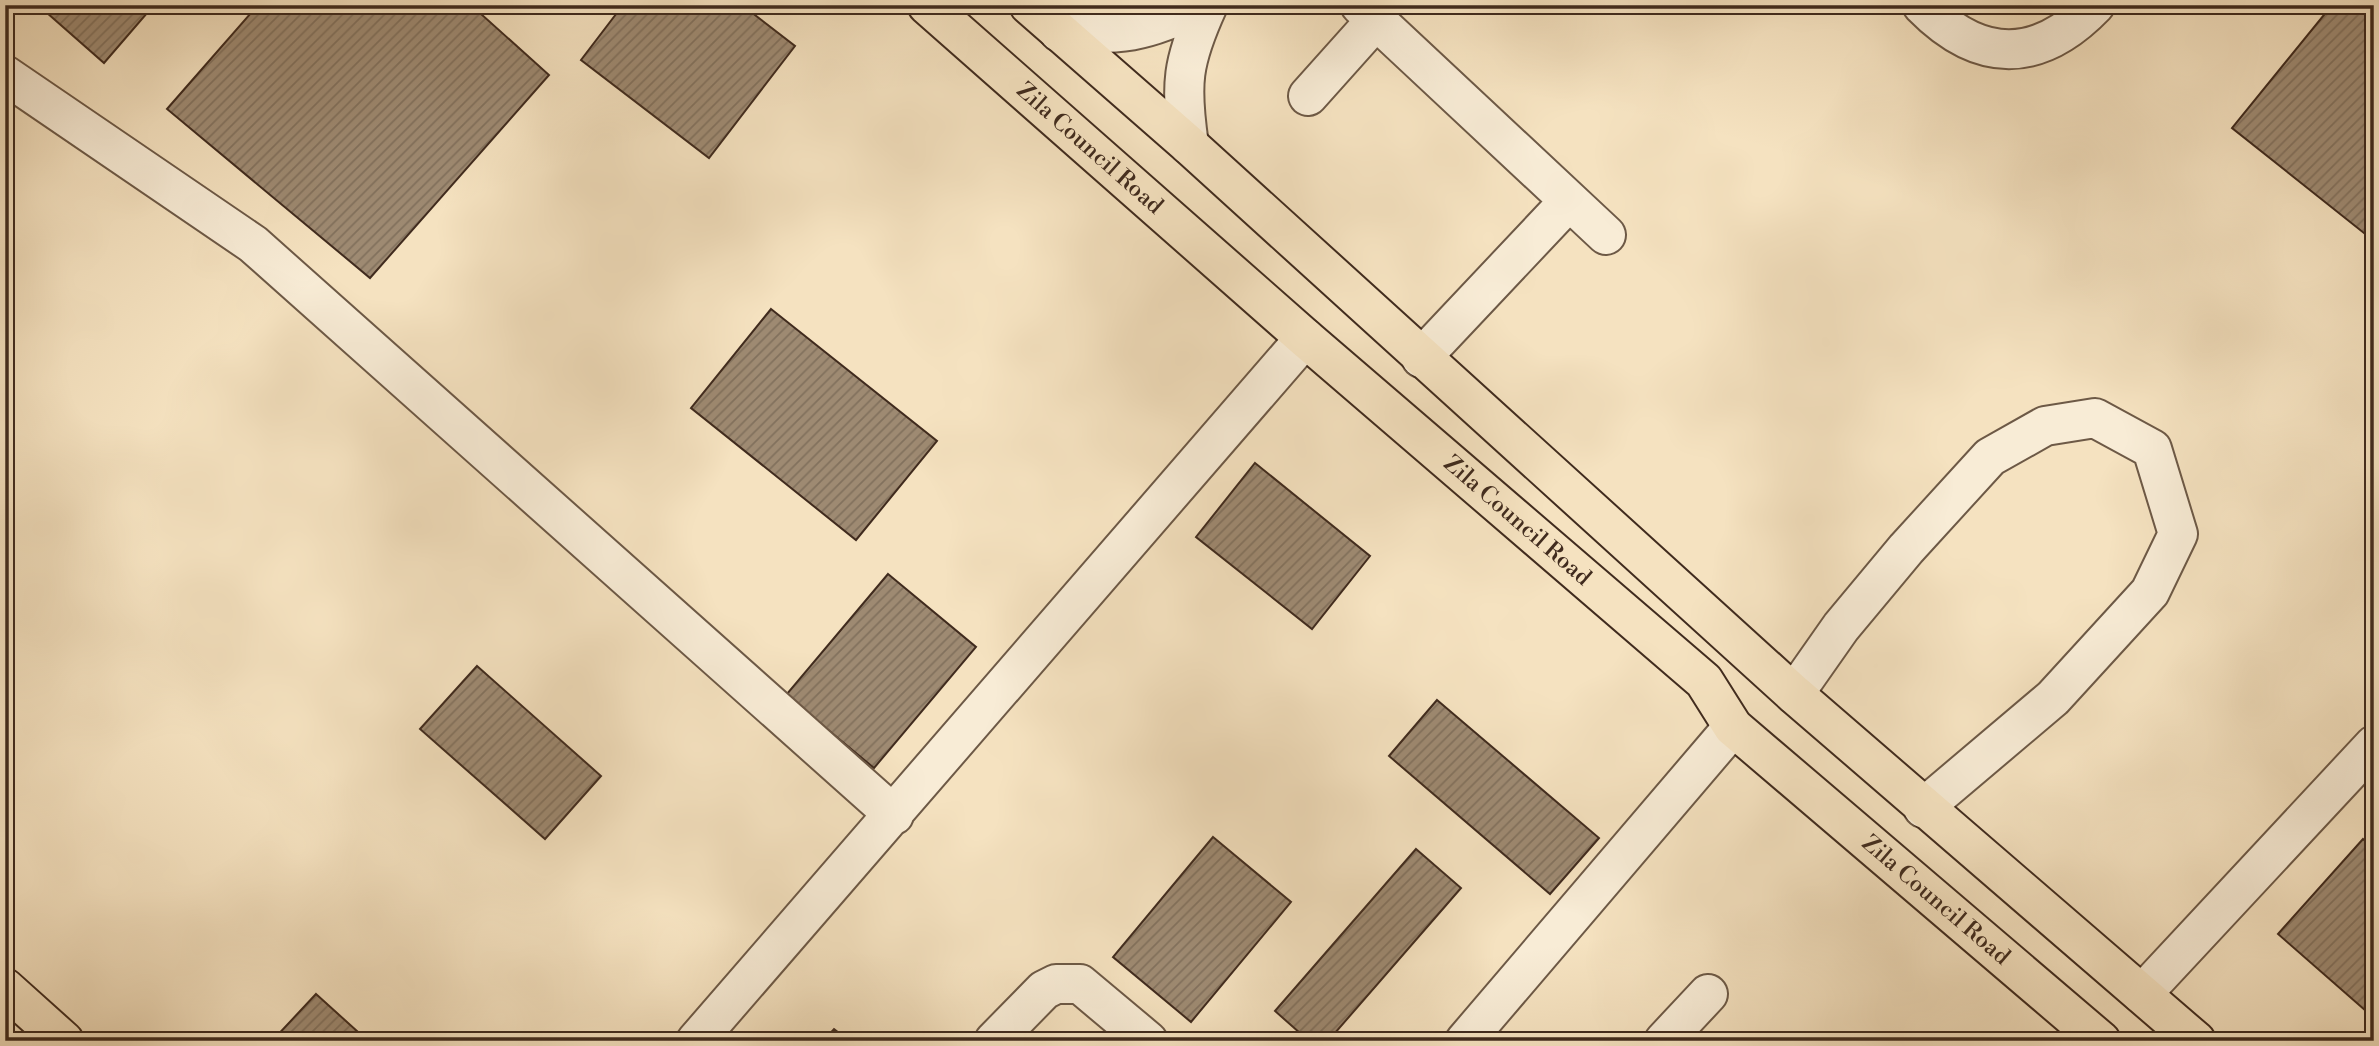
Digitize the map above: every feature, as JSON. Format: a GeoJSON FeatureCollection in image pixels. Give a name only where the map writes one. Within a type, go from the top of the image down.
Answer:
{"type":"FeatureCollection","features":[{"type":"Feature","properties":{"kind":"main road","name":"Zila Council Road"},"geometry":{"type":"LineString","coordinates":[[927,5],[1305,338],[1704,681],[1734,727],[2101,1041]]}},
{"type":"Feature","properties":{"kind":"main road"},"geometry":{"type":"LineString","coordinates":[[1029,5],[1189,145],[1794,694],[2196,1041]]}},
{"type":"Feature","properties":{"kind":"main road"},"geometry":{"type":"LineString","coordinates":[[5,988],[64,1041]]}},
{"type":"Feature","properties":{"kind":"street"},"geometry":{"type":"LineString","coordinates":[[1059,32],[1111,35],[1164,24],[1200,5]]}},
{"type":"Feature","properties":{"kind":"street"},"geometry":{"type":"LineString","coordinates":[[1189,145],[1182,96],[1189,45],[1208,5]]}},
{"type":"Feature","properties":{"kind":"street"},"geometry":{"type":"LineString","coordinates":[[1922,5],[1954,33],[1975,45],[2004,50],[2029,48],[2049,42],[2075,26],[2095,5]]}},
{"type":"Feature","properties":{"kind":"street"},"geometry":{"type":"LineString","coordinates":[[1308,96],[1368,13],[1606,235]]}},
{"type":"Feature","properties":{"kind":"street"},"geometry":{"type":"LineString","coordinates":[[5,75],[253,244],[894,815]]}},
{"type":"Feature","properties":{"kind":"street"},"geometry":{"type":"LineString","coordinates":[[1421,358],[1569,201]]}},
{"type":"Feature","properties":{"kind":"street"},"geometry":{"type":"LineString","coordinates":[[696,1041],[1305,338]]}},
{"type":"Feature","properties":{"kind":"street"},"geometry":{"type":"LineString","coordinates":[[1794,694],[1850,618],[1990,457],[2045,426],[2095,418],[2152,449],[2178,534],[2150,592],[2053,698],[1923,808]]}},
{"type":"Feature","properties":{"kind":"street"},"geometry":{"type":"LineString","coordinates":[[1465,1041],[1734,727]]}},
{"type":"Feature","properties":{"kind":"street"},"geometry":{"type":"LineString","coordinates":[[2143,994],[2374,745]]}},
{"type":"Feature","properties":{"kind":"street"},"geometry":{"type":"LineString","coordinates":[[994,1041],[1044,990],[1056,984],[1080,984],[1148,1041]]}},
{"type":"Feature","properties":{"kind":"street"},"geometry":{"type":"LineString","coordinates":[[1670,1039],[1708,994]]}},
{"type":"Feature","properties":{"kind":"building"},"geometry":{"type":"Polygon","coordinates":[[[38,5],[154,5],[104,63],[38,5]]]}},
{"type":"Feature","properties":{"kind":"building"},"geometry":{"type":"Polygon","coordinates":[[[258,5],[471,5],[549,75],[370,278],[167,109],[258,5]]]}},
{"type":"Feature","properties":{"kind":"building"},"geometry":{"type":"Polygon","coordinates":[[[623,5],[742,5],[795,46],[709,158],[581,60],[623,5]]]}},
{"type":"Feature","properties":{"kind":"building"},"geometry":{"type":"Polygon","coordinates":[[[2332,5],[2374,5],[2374,241],[2232,128],[2332,5]]]}},
{"type":"Feature","properties":{"kind":"building"},"geometry":{"type":"Polygon","coordinates":[[[771,309],[937,441],[856,540],[691,408],[771,309]]]}},
{"type":"Feature","properties":{"kind":"building"},"geometry":{"type":"Polygon","coordinates":[[[1255,463],[1370,556],[1312,629],[1196,537],[1255,463]]]}},
{"type":"Feature","properties":{"kind":"building"},"geometry":{"type":"Polygon","coordinates":[[[888,574],[976,647],[874,768],[786,695],[888,574]]]}},
{"type":"Feature","properties":{"kind":"building"},"geometry":{"type":"Polygon","coordinates":[[[477,666],[601,776],[545,839],[420,729],[477,666]]]}},
{"type":"Feature","properties":{"kind":"building"},"geometry":{"type":"Polygon","coordinates":[[[1437,700],[1599,838],[1550,894],[1389,756],[1437,700]]]}},
{"type":"Feature","properties":{"kind":"building"},"geometry":{"type":"Polygon","coordinates":[[[1213,837],[1291,902],[1191,1022],[1113,957],[1213,837]]]}},
{"type":"Feature","properties":{"kind":"building"},"geometry":{"type":"Polygon","coordinates":[[[2363,839],[2374,849],[2374,1018],[2278,934],[2363,839]]]}},
{"type":"Feature","properties":{"kind":"building"},"geometry":{"type":"Polygon","coordinates":[[[1416,849],[1461,888],[1328,1041],[1309,1041],[1275,1011],[1416,849]]]}},
{"type":"Feature","properties":{"kind":"building"},"geometry":{"type":"Polygon","coordinates":[[[316,994],[368,1041],[272,1041],[316,994]]]}},
{"type":"Feature","properties":{"kind":"building"},"geometry":{"type":"Polygon","coordinates":[[[834,1029],[849,1041],[823,1041],[834,1029]]]}}]}
